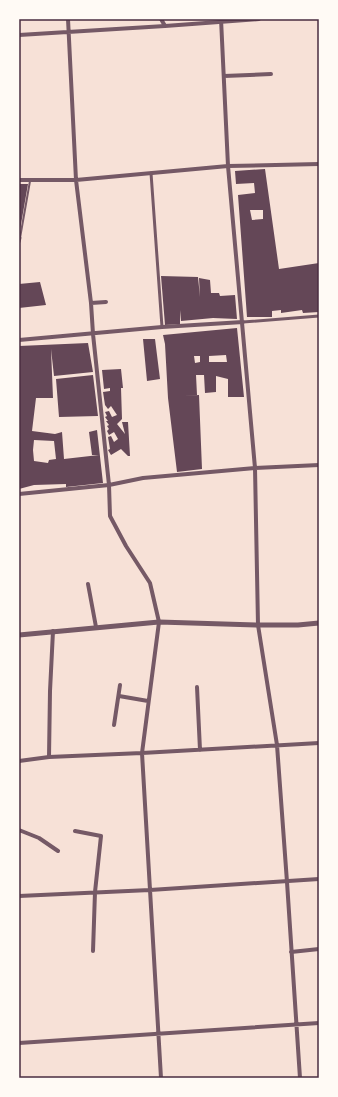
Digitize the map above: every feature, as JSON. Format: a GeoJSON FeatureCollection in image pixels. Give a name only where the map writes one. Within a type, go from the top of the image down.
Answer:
{"type":"FeatureCollection","features":[{"type":"Feature","properties":{"kind":"street"},"geometry":{"type":"LineString","coordinates":[[68,19],[70,32],[76,180],[91,303],[109,485],[110,516],[126,546],[150,584],[159,622],[142,753],[160,1078]]}},
{"type":"Feature","properties":{"kind":"street"},"geometry":{"type":"LineString","coordinates":[[161,19],[165,26]]}},
{"type":"Feature","properties":{"kind":"street"},"geometry":{"type":"LineString","coordinates":[[19,34],[165,26],[221,20],[259,19]]}},
{"type":"Feature","properties":{"kind":"street"},"geometry":{"type":"LineString","coordinates":[[221,20],[228,166],[255,468],[258,625],[277,745],[300,1078]]}},
{"type":"Feature","properties":{"kind":"street"},"geometry":{"type":"LineString","coordinates":[[224,76],[271,74]]}},
{"type":"Feature","properties":{"kind":"street"},"geometry":{"type":"LineString","coordinates":[[19,180],[76,180],[228,166],[319,164]]}},
{"type":"Feature","properties":{"kind":"street"},"geometry":{"type":"LineString","coordinates":[[151,173],[162,327]]}},
{"type":"Feature","properties":{"kind":"street"},"geometry":{"type":"LineString","coordinates":[[91,303],[106,302]]}},
{"type":"Feature","properties":{"kind":"street"},"geometry":{"type":"LineString","coordinates":[[19,340],[162,327],[319,316]]}},
{"type":"Feature","properties":{"kind":"street"},"geometry":{"type":"LineString","coordinates":[[19,494],[109,485],[143,478],[255,468],[319,465]]}},
{"type":"Feature","properties":{"kind":"street"},"geometry":{"type":"LineString","coordinates":[[88,584],[96,627]]}},
{"type":"Feature","properties":{"kind":"street"},"geometry":{"type":"LineString","coordinates":[[19,635],[159,622],[258,625],[298,625],[319,623]]}},
{"type":"Feature","properties":{"kind":"street"},"geometry":{"type":"LineString","coordinates":[[50,757],[50,691],[53,631]]}},
{"type":"Feature","properties":{"kind":"street"},"geometry":{"type":"LineString","coordinates":[[114,725],[120,685]]}},
{"type":"Feature","properties":{"kind":"street"},"geometry":{"type":"LineString","coordinates":[[197,687],[200,750]]}},
{"type":"Feature","properties":{"kind":"street"},"geometry":{"type":"LineString","coordinates":[[119,696],[148,701]]}},
{"type":"Feature","properties":{"kind":"street"},"geometry":{"type":"LineString","coordinates":[[19,761],[50,757],[319,743]]}},
{"type":"Feature","properties":{"kind":"street"},"geometry":{"type":"LineString","coordinates":[[19,830],[39,838],[58,851]]}},
{"type":"Feature","properties":{"kind":"street"},"geometry":{"type":"LineString","coordinates":[[75,831],[101,836],[95,892],[93,951]]}},
{"type":"Feature","properties":{"kind":"street"},"geometry":{"type":"LineString","coordinates":[[19,896],[150,890],[319,879]]}},
{"type":"Feature","properties":{"kind":"street"},"geometry":{"type":"LineString","coordinates":[[291,952],[319,949]]}},
{"type":"Feature","properties":{"kind":"street"},"geometry":{"type":"LineString","coordinates":[[19,1043],[319,1023]]}},
{"type":"Feature","properties":{"kind":"lane"},"geometry":{"type":"LineString","coordinates":[[19,240],[31,180]]}},
{"type":"Feature","properties":{"kind":"building"},"geometry":{"type":"Polygon","coordinates":[[[265,169],[279,269],[319,263],[319,312],[303,313],[302,310],[281,313],[281,310],[272,311],[272,317],[247,317],[238,195],[255,193],[254,183],[236,184],[235,171],[265,169]],[[250,210],[252,220],[263,219],[263,210],[250,210]]]}},
{"type":"Feature","properties":{"kind":"building"},"geometry":{"type":"Polygon","coordinates":[[[19,184],[28,184],[20,230],[19,230],[19,184]]]}},
{"type":"Feature","properties":{"kind":"building"},"geometry":{"type":"Polygon","coordinates":[[[161,276],[198,277],[200,297],[199,278],[210,280],[211,293],[219,293],[220,296],[235,295],[237,319],[213,318],[181,321],[180,310],[180,324],[165,325],[161,276]]]}},
{"type":"Feature","properties":{"kind":"building"},"geometry":{"type":"Polygon","coordinates":[[[40,282],[46,305],[19,308],[19,284],[40,282]]]}},
{"type":"Feature","properties":{"kind":"building"},"geometry":{"type":"Polygon","coordinates":[[[237,328],[244,397],[228,397],[228,379],[216,376],[216,392],[205,393],[204,375],[196,375],[197,395],[182,396],[199,395],[202,469],[177,472],[168,398],[165,344],[163,335],[237,328]],[[226,355],[209,356],[209,362],[227,362],[226,355]],[[194,356],[195,363],[200,362],[200,356],[194,356]]]}},
{"type":"Feature","properties":{"kind":"building"},"geometry":{"type":"Polygon","coordinates":[[[143,339],[155,339],[160,379],[147,381],[143,339]]]}},
{"type":"Feature","properties":{"kind":"building"},"geometry":{"type":"Polygon","coordinates":[[[88,343],[93,372],[54,376],[51,349],[53,398],[36,398],[32,431],[55,434],[62,432],[64,459],[99,455],[92,455],[89,432],[97,430],[103,483],[66,487],[66,484],[34,485],[19,489],[19,346],[88,343]],[[34,440],[34,461],[48,463],[49,460],[56,459],[54,441],[34,440]]]}},
{"type":"Feature","properties":{"kind":"building"},"geometry":{"type":"Polygon","coordinates":[[[121,369],[123,388],[121,388],[122,419],[117,424],[125,434],[122,422],[128,422],[130,456],[128,456],[121,449],[111,455],[108,450],[110,449],[108,437],[111,436],[114,442],[118,439],[114,432],[109,435],[107,431],[109,429],[107,426],[109,425],[106,421],[108,421],[105,417],[107,416],[105,412],[109,411],[112,417],[117,415],[111,406],[108,409],[105,405],[103,392],[110,391],[110,388],[104,389],[102,370],[121,369]]]}},
{"type":"Feature","properties":{"kind":"building"},"geometry":{"type":"Polygon","coordinates":[[[93,375],[98,416],[59,417],[56,379],[93,375]]]}}]}
